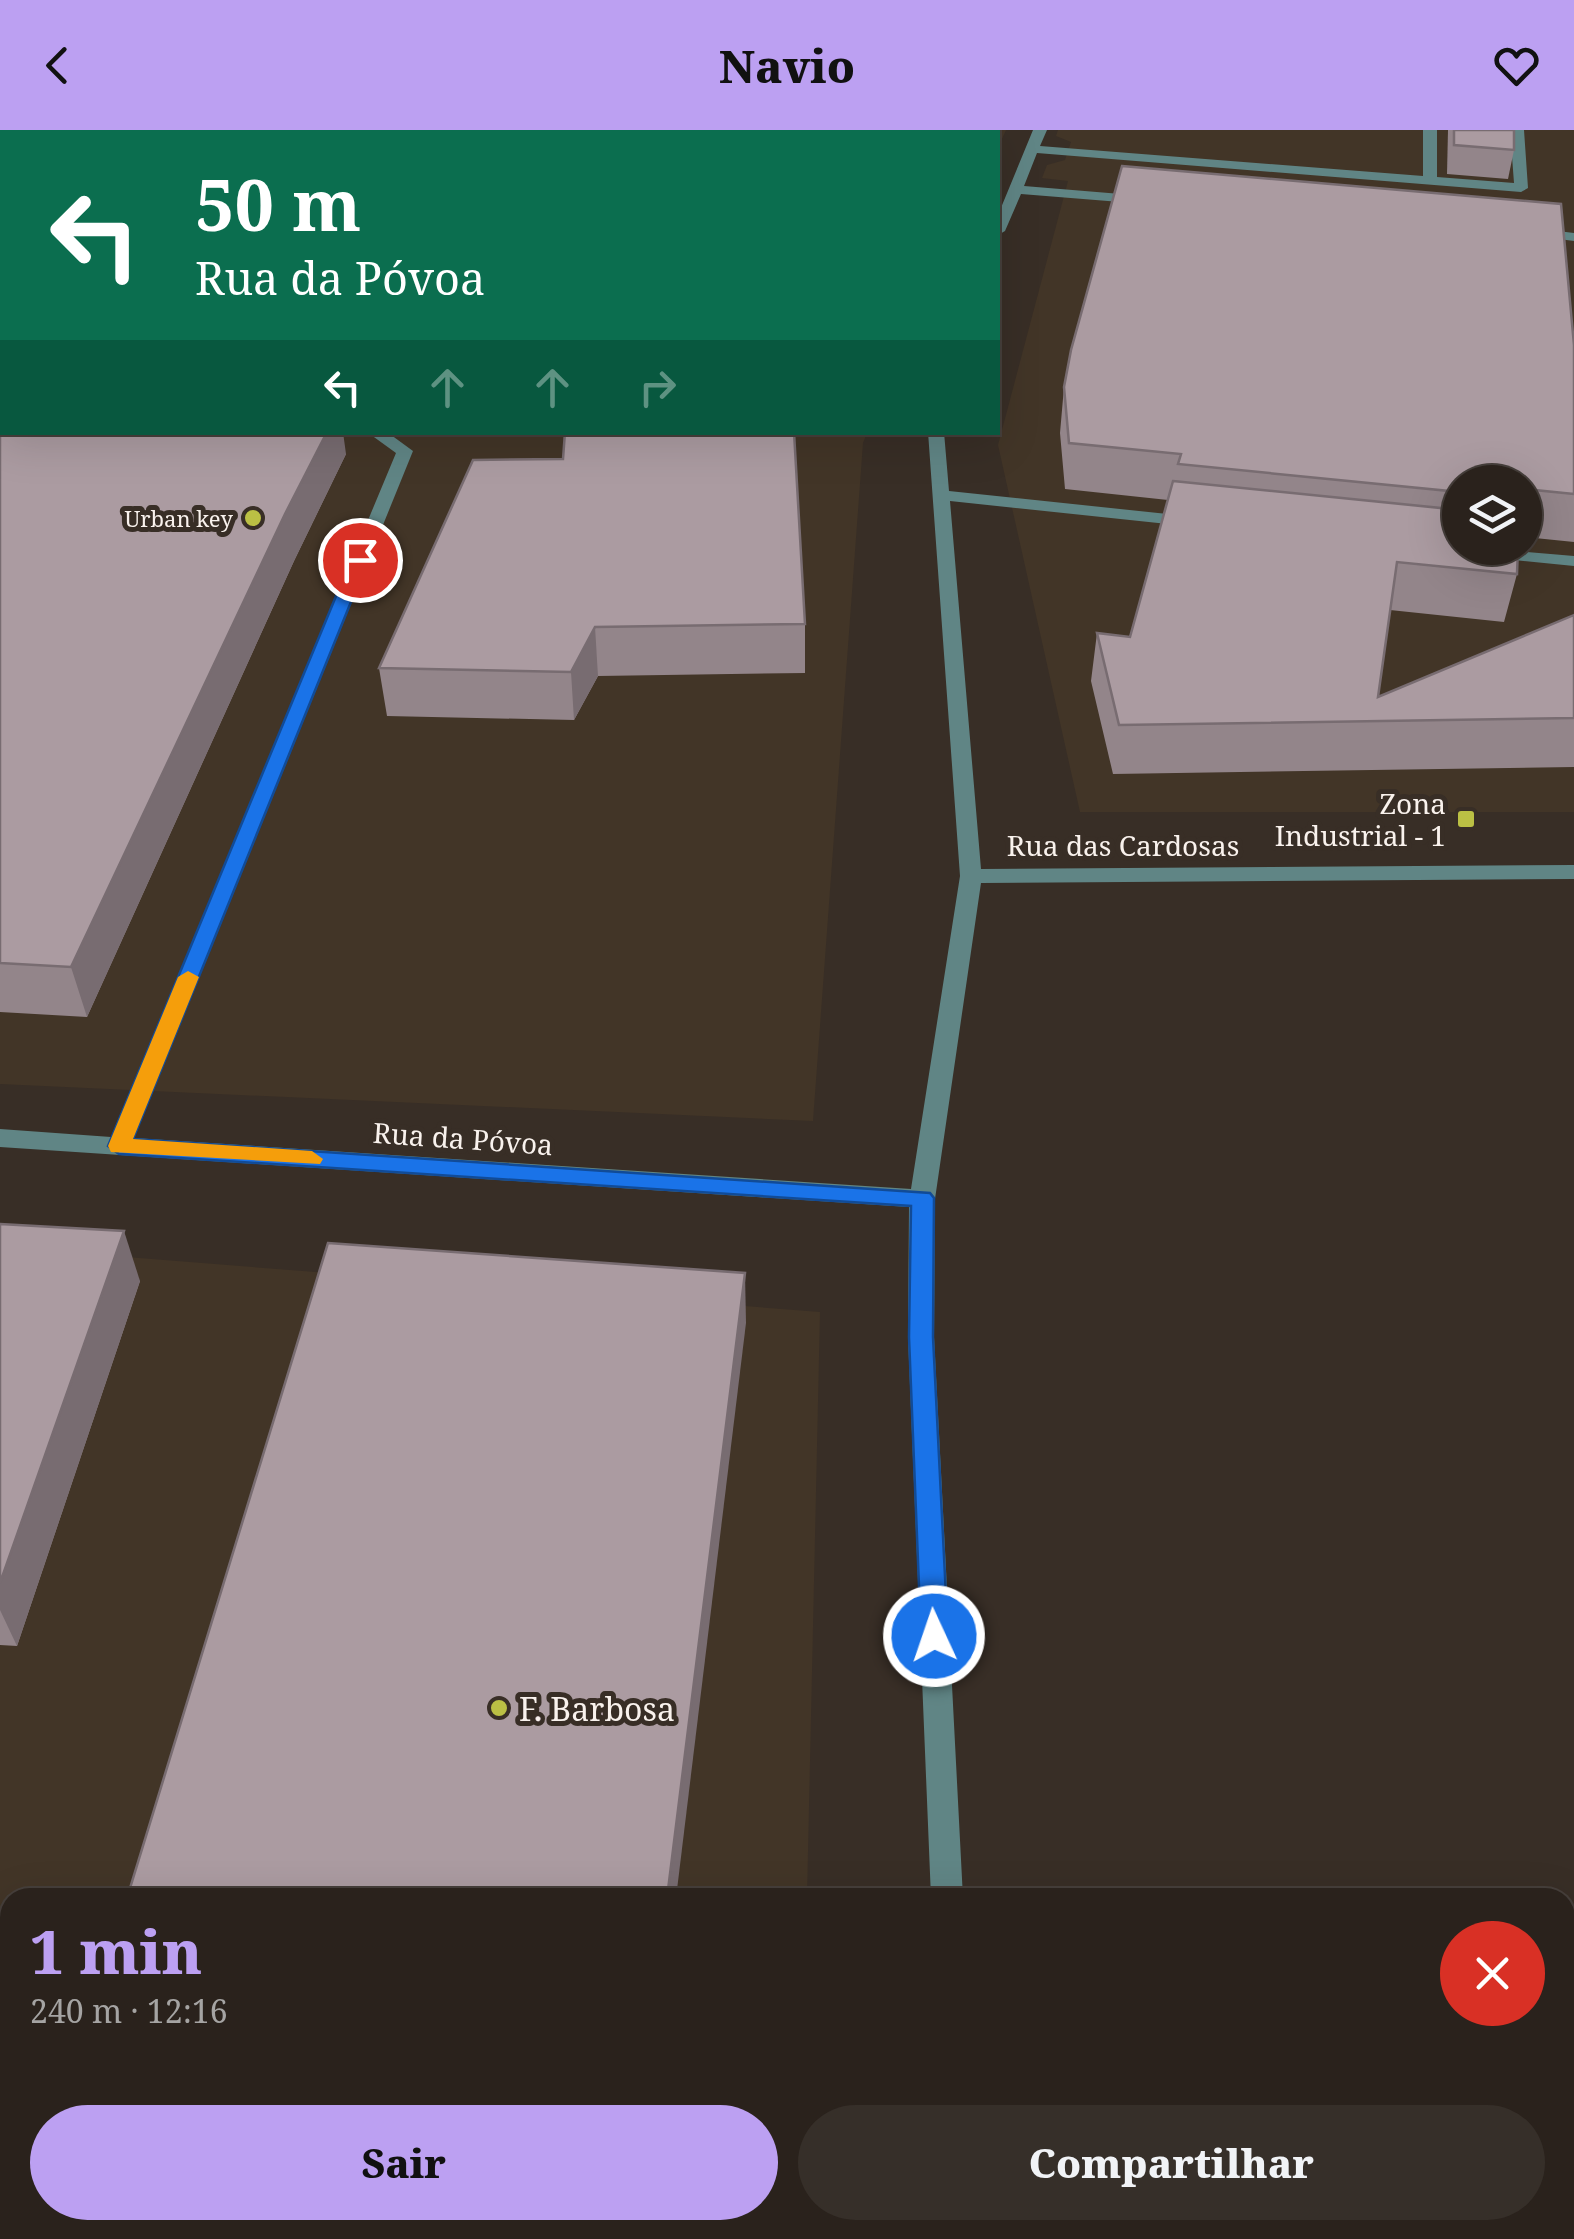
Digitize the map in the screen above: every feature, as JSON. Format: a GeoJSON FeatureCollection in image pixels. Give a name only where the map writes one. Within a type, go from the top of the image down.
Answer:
{"type":"FeatureCollection","features":[{"type":"Feature","properties":{"kind":"street"},"geometry":{"type":"LineString","coordinates":[[1000,226],[1040,130]]}},
{"type":"Feature","properties":{"kind":"street"},"geometry":{"type":"LineString","coordinates":[[1430,130],[1430,181]]}},
{"type":"Feature","properties":{"kind":"street"},"geometry":{"type":"LineString","coordinates":[[1032,149],[1521,188],[1516,130]]}},
{"type":"Feature","properties":{"kind":"street"},"geometry":{"type":"LineString","coordinates":[[1015,189],[1170,202]]}},
{"type":"Feature","properties":{"kind":"street"},"geometry":{"type":"LineString","coordinates":[[1517,230],[1574,237]]}},
{"type":"Feature","properties":{"kind":"street"},"geometry":{"type":"LineString","coordinates":[[119,1146],[405,451],[380,435]]}},
{"type":"Feature","properties":{"kind":"street"},"geometry":{"type":"LineString","coordinates":[[936,435],[972,876],[922,1198],[921,1337],[946,1888]]}},
{"type":"Feature","properties":{"kind":"street"},"geometry":{"type":"LineString","coordinates":[[940,495],[1218,524]]}},
{"type":"Feature","properties":{"kind":"street"},"geometry":{"type":"LineString","coordinates":[[1542,558],[1574,561]]}},
{"type":"Feature","properties":{"kind":"street","name":"Rua das Cardosas"},"geometry":{"type":"LineString","coordinates":[[972,876],[1574,872]]}},
{"type":"Feature","properties":{"kind":"street","name":"Rua da Póvoa"},"geometry":{"type":"LineString","coordinates":[[0,1138],[922,1198]]}},
{"type":"Feature","properties":{"kind":"shaded area"},"geometry":{"type":"Polygon","coordinates":[[[1058,130],[1574,130],[1574,812],[1080,812],[998,445],[1068,181],[1042,178],[1047,165],[1065,160],[1071,142],[1056,136],[1058,130]]]}},
{"type":"Feature","properties":{"kind":"shaded area"},"geometry":{"type":"Polygon","coordinates":[[[0,435],[866,435],[813,1121],[0,1084],[0,435]]]}},
{"type":"Feature","properties":{"kind":"shaded area"},"geometry":{"type":"Polygon","coordinates":[[[0,1247],[820,1312],[807,1888],[0,1888],[0,1247]]]}},
{"type":"Feature","properties":{"kind":"building"},"geometry":{"type":"Polygon","coordinates":[[[1454,130],[1514,130],[1514,150],[1454,145],[1454,130]]]}},
{"type":"Feature","properties":{"kind":"building"},"geometry":{"type":"Polygon","coordinates":[[[1122,166],[1561,204],[1574,345],[1574,494],[1542,491],[1542,465],[1442,465],[1442,490],[1178,464],[1181,454],[1069,443],[1064,387],[1122,166]]]}},
{"type":"Feature","properties":{"kind":"building"},"geometry":{"type":"Polygon","coordinates":[[[0,435],[325,435],[71,967],[0,963],[0,435]]]}},
{"type":"Feature","properties":{"kind":"building"},"geometry":{"type":"Polygon","coordinates":[[[565,435],[794,435],[805,624],[595,627],[571,672],[379,668],[473,460],[563,459],[565,435]]]}},
{"type":"Feature","properties":{"kind":"building"},"geometry":{"type":"Polygon","coordinates":[[[1173,481],[1442,508],[1442,565],[1517,565],[1517,574],[1397,562],[1378,697],[1574,615],[1574,718],[1119,725],[1097,633],[1130,637],[1173,481]]]}},
{"type":"Feature","properties":{"kind":"building"},"geometry":{"type":"Polygon","coordinates":[[[0,1224],[124,1231],[0,1583],[0,1224]]]}},
{"type":"Feature","properties":{"kind":"building"},"geometry":{"type":"Polygon","coordinates":[[[328,1243],[745,1273],[668,1888],[130,1888],[328,1243]]]}},
{"type":"Feature","properties":{"kind":"slow traffic"},"geometry":{"type":"LineString","coordinates":[[188,977],[119,1146],[312,1159]]}},
{"type":"Feature","properties":{"kind":"place","name":"Urban key"},"geometry":{"type":"Point","coordinates":[253,518]}},
{"type":"Feature","properties":{"kind":"place","name":"Zona Industrial - 1"},"geometry":{"type":"Point","coordinates":[1466,819]}},
{"type":"Feature","properties":{"kind":"place","name":"F. Barbosa"},"geometry":{"type":"Point","coordinates":[499,1708]}},
{"type":"Feature","properties":{"kind":"route"},"geometry":{"type":"LineString","coordinates":[[360,560],[119,1146],[922,1198],[921,1337],[934,1636]]}}]}
